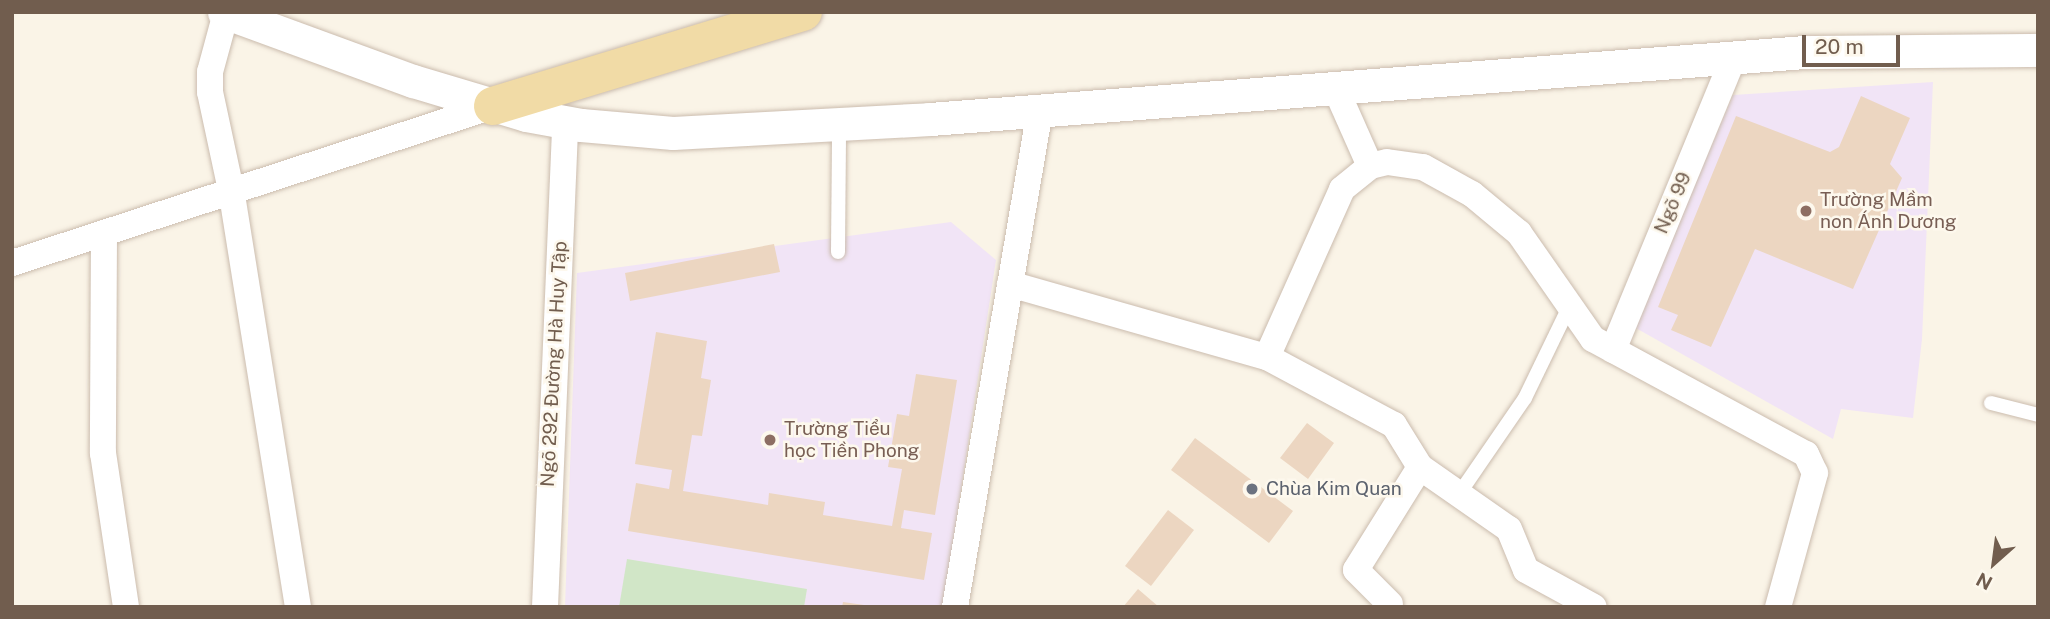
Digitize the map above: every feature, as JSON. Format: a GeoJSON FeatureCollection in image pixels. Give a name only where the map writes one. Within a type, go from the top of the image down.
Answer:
{"type":"FeatureCollection","features":[{"type":"Feature","properties":{"kind":"main road"},"geometry":{"type":"LineString","coordinates":[[494,106],[803,12]]}},
{"type":"Feature","properties":{"kind":"street"},"geometry":{"type":"LineString","coordinates":[[298,607],[232,195],[209,82],[225,13],[494,106],[565,122],[673,133],[839,126],[1734,57],[1857,51],[2038,50]]}},
{"type":"Feature","properties":{"kind":"street","name":"Ngõ 99"},"geometry":{"type":"LineString","coordinates":[[1613,350],[1734,57]]}},
{"type":"Feature","properties":{"kind":"street"},"geometry":{"type":"LineString","coordinates":[[1335,87],[1370,166]]}},
{"type":"Feature","properties":{"kind":"street"},"geometry":{"type":"LineString","coordinates":[[12,263],[232,195],[494,106]]}},
{"type":"Feature","properties":{"kind":"street"},"geometry":{"type":"LineString","coordinates":[[955,607],[1040,110]]}},
{"type":"Feature","properties":{"kind":"street","name":"Ngõ 292 Đường Hà Huy Tập"},"geometry":{"type":"LineString","coordinates":[[545,607],[565,122]]}},
{"type":"Feature","properties":{"kind":"street"},"geometry":{"type":"LineString","coordinates":[[1267,357],[1333,203],[1353,175],[1370,166],[1387,162],[1423,167],[1472,194],[1519,233],[1593,340],[1806,454],[1813,462],[1815,473],[1778,607]]}},
{"type":"Feature","properties":{"kind":"street"},"geometry":{"type":"LineString","coordinates":[[104,233],[103,453],[126,607]]}},
{"type":"Feature","properties":{"kind":"street"},"geometry":{"type":"LineString","coordinates":[[1010,284],[1267,357],[1394,425],[1420,467],[1509,529],[1526,570],[1594,607]]}},
{"type":"Feature","properties":{"kind":"street"},"geometry":{"type":"LineString","coordinates":[[1390,604],[1356,570],[1420,467]]}},
{"type":"Feature","properties":{"kind":"lane"},"geometry":{"type":"LineString","coordinates":[[838,251],[839,126]]}},
{"type":"Feature","properties":{"kind":"lane"},"geometry":{"type":"LineString","coordinates":[[1459,494],[1525,398],[1570,305]]}},
{"type":"Feature","properties":{"kind":"lane"},"geometry":{"type":"LineString","coordinates":[[1991,403],[2038,415]]}},
{"type":"Feature","properties":{"kind":"shaded area","name":"Trường Mầm non Ánh Dương"},"geometry":{"type":"Polygon","coordinates":[[[1933,82],[1922,339],[1913,418],[1841,409],[1833,439],[1634,327],[1733,95],[1933,82]]]}},
{"type":"Feature","properties":{"kind":"shaded area","name":"Trường Tiểu học Tiền Phong"},"geometry":{"type":"Polygon","coordinates":[[[951,222],[996,260],[943,607],[565,607],[577,273],[951,222]]]}},
{"type":"Feature","properties":{"kind":"green space"},"geometry":{"type":"Polygon","coordinates":[[[627,559],[807,589],[804,607],[619,607],[627,559]]]}},
{"type":"Feature","properties":{"kind":"building"},"geometry":{"type":"Polygon","coordinates":[[[1861,96],[1910,118],[1890,164],[1902,178],[1853,289],[1755,249],[1711,347],[1671,330],[1678,315],[1658,307],[1736,116],[1830,152],[1839,147],[1861,96]]]}},
{"type":"Feature","properties":{"kind":"building"},"geometry":{"type":"Polygon","coordinates":[[[774,244],[780,272],[630,301],[625,273],[774,244]]]}},
{"type":"Feature","properties":{"kind":"building"},"geometry":{"type":"Polygon","coordinates":[[[656,332],[707,341],[701,378],[711,380],[702,436],[692,435],[683,491],[768,505],[769,493],[825,502],[823,515],[892,526],[902,469],[888,467],[897,414],[909,416],[916,374],[957,380],[935,515],[904,510],[901,528],[932,533],[924,580],[628,531],[636,483],[669,489],[672,470],[635,464],[656,332]]]}},
{"type":"Feature","properties":{"kind":"building"},"geometry":{"type":"Polygon","coordinates":[[[1307,423],[1334,443],[1308,479],[1280,458],[1307,423]]]}},
{"type":"Feature","properties":{"kind":"building"},"geometry":{"type":"Polygon","coordinates":[[[1195,438],[1293,511],[1269,543],[1171,470],[1195,438]]]}},
{"type":"Feature","properties":{"kind":"building"},"geometry":{"type":"Polygon","coordinates":[[[1168,510],[1194,530],[1151,586],[1125,566],[1168,510]]]}},
{"type":"Feature","properties":{"kind":"building"},"geometry":{"type":"Polygon","coordinates":[[[1138,589],[1159,607],[1123,607],[1138,589]]]}},
{"type":"Feature","properties":{"kind":"building"},"geometry":{"type":"Polygon","coordinates":[[[843,602],[864,605],[864,607],[842,607],[843,602]]]}},
{"type":"Feature","properties":{"kind":"place","name":"Trường Mầm non Ánh Dương"},"geometry":{"type":"Point","coordinates":[1806,211]}},
{"type":"Feature","properties":{"kind":"place","name":"Trường Tiểu học Tiền Phong"},"geometry":{"type":"Point","coordinates":[770,440]}},
{"type":"Feature","properties":{"kind":"place","name":"Chùa Kim Quan"},"geometry":{"type":"Point","coordinates":[1252,489]}}]}
